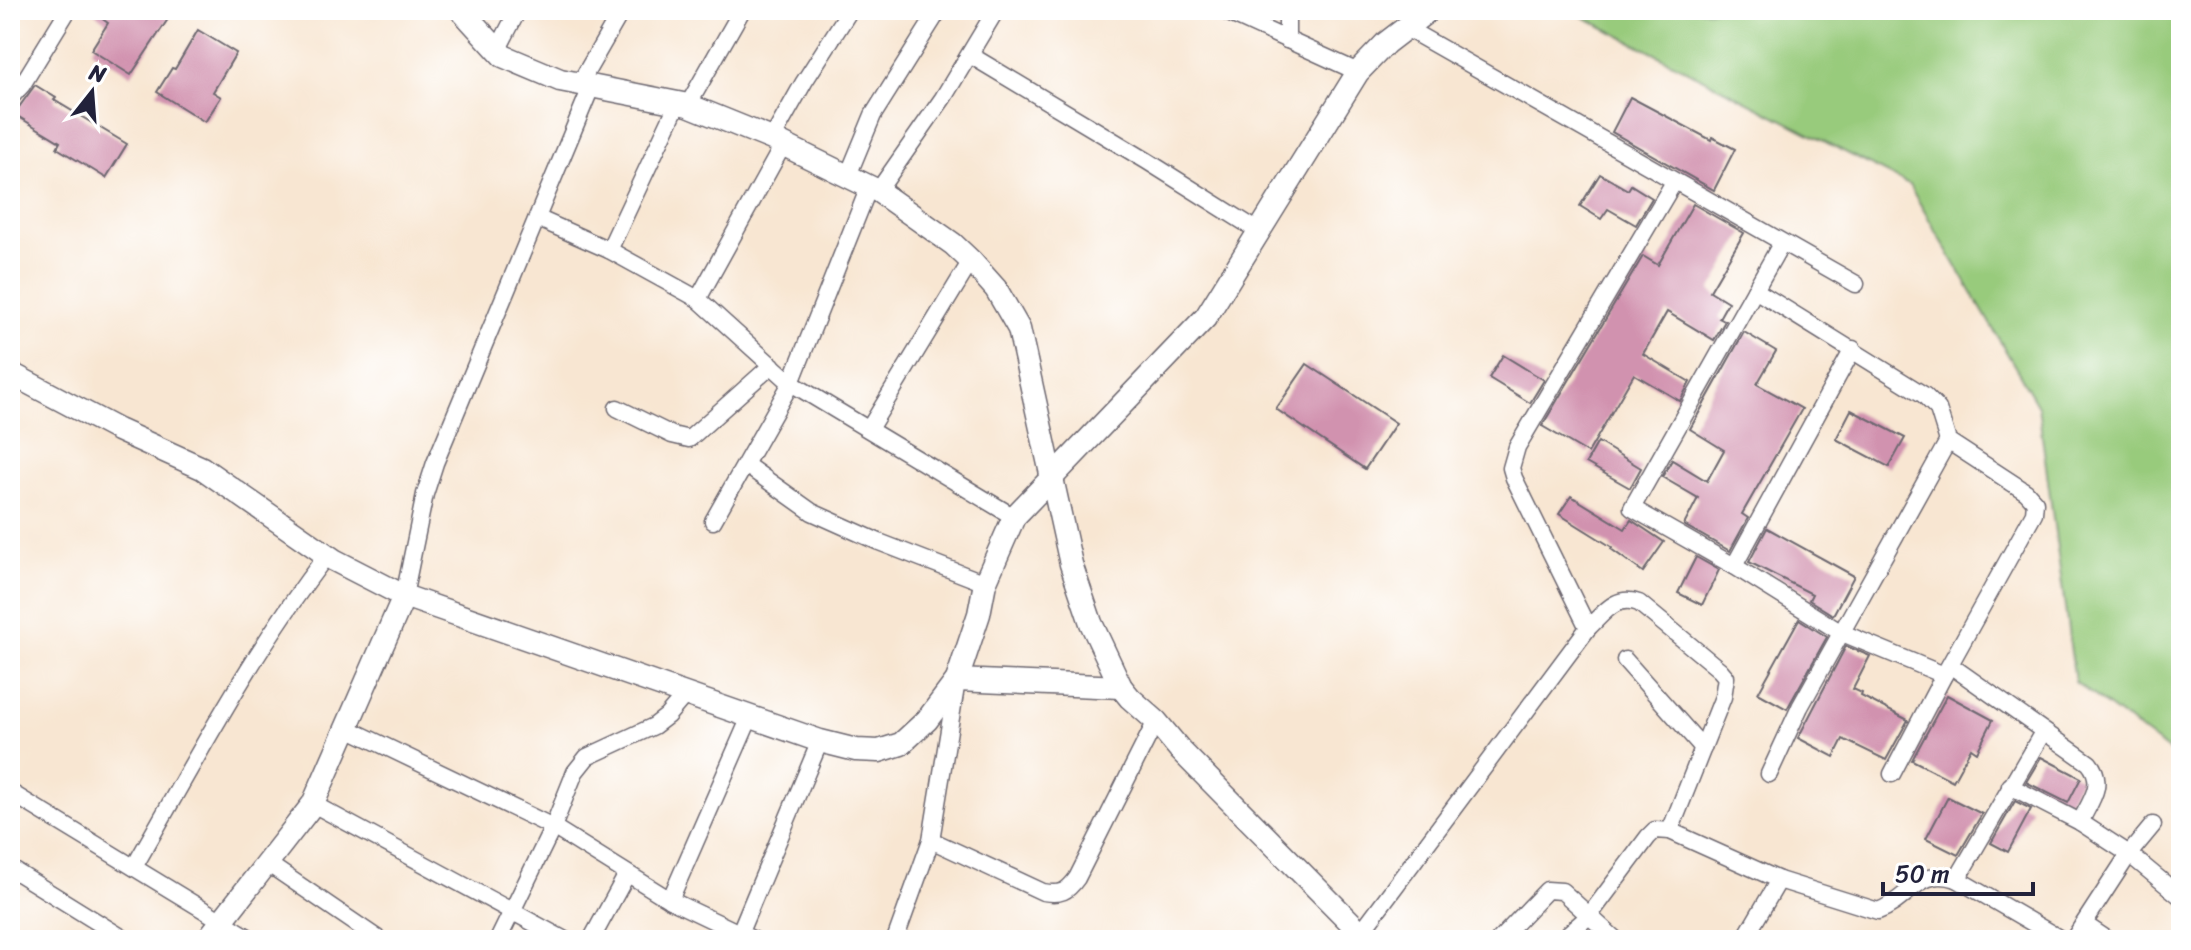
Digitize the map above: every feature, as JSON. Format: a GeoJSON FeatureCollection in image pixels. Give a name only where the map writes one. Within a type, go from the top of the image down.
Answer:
{"type":"FeatureCollection","features":[{"type":"Feature","properties":{"kind":"main road"},"geometry":{"type":"LineString","coordinates":[[461,10],[503,56],[560,80],[683,104],[778,142],[874,189],[953,244],[971,261],[996,289],[1019,329],[1071,564],[1091,623],[1121,687],[1365,936]]}},
{"type":"Feature","properties":{"kind":"main road"},"geometry":{"type":"LineString","coordinates":[[10,373],[118,430],[202,468],[327,555],[404,596],[820,741],[856,750],[879,751],[901,744],[927,720],[957,680],[979,614],[985,583],[1014,517],[1206,317],[1358,72],[1386,43],[1429,10]]}},
{"type":"Feature","properties":{"kind":"main road"},"geometry":{"type":"LineString","coordinates":[[207,940],[313,804],[404,596]]}},
{"type":"Feature","properties":{"kind":"main road"},"geometry":{"type":"LineString","coordinates":[[957,680],[1121,687]]}},
{"type":"Feature","properties":{"kind":"street"},"geometry":{"type":"LineString","coordinates":[[10,98],[22,85],[68,10]]}},
{"type":"Feature","properties":{"kind":"street"},"geometry":{"type":"LineString","coordinates":[[497,51],[518,10]]}},
{"type":"Feature","properties":{"kind":"street"},"geometry":{"type":"LineString","coordinates":[[404,596],[425,494],[435,463],[537,218],[586,84],[622,10]]}},
{"type":"Feature","properties":{"kind":"street"},"geometry":{"type":"LineString","coordinates":[[609,250],[683,104],[742,10]]}},
{"type":"Feature","properties":{"kind":"street"},"geometry":{"type":"LineString","coordinates":[[698,299],[778,142],[804,82],[850,10]]}},
{"type":"Feature","properties":{"kind":"street"},"geometry":{"type":"LineString","coordinates":[[847,178],[873,115],[939,10]]}},
{"type":"Feature","properties":{"kind":"street"},"geometry":{"type":"LineString","coordinates":[[713,521],[791,383],[874,189],[970,55],[996,10]]}},
{"type":"Feature","properties":{"kind":"street"},"geometry":{"type":"LineString","coordinates":[[1222,10],[1358,72]]}},
{"type":"Feature","properties":{"kind":"street"},"geometry":{"type":"LineString","coordinates":[[1287,10],[1287,40]]}},
{"type":"Feature","properties":{"kind":"street"},"geometry":{"type":"LineString","coordinates":[[1406,28],[1856,284]]}},
{"type":"Feature","properties":{"kind":"street"},"geometry":{"type":"LineString","coordinates":[[970,55],[1260,232]]}},
{"type":"Feature","properties":{"kind":"street"},"geometry":{"type":"LineString","coordinates":[[1588,628],[1514,478],[1512,460],[1674,182]]}},
{"type":"Feature","properties":{"kind":"street"},"geometry":{"type":"LineString","coordinates":[[537,218],[609,250],[698,299],[791,383],[1014,517]]}},
{"type":"Feature","properties":{"kind":"street"},"geometry":{"type":"LineString","coordinates":[[1781,244],[1632,508],[1734,566],[1840,632],[1947,670],[2089,763],[2095,770],[2097,787],[2080,822]]}},
{"type":"Feature","properties":{"kind":"street"},"geometry":{"type":"LineString","coordinates":[[869,429],[971,261]]}},
{"type":"Feature","properties":{"kind":"street"},"geometry":{"type":"LineString","coordinates":[[1755,290],[1924,395],[1938,409],[1948,441],[2026,492],[2033,498],[2036,507],[1892,774]]}},
{"type":"Feature","properties":{"kind":"street"},"geometry":{"type":"LineString","coordinates":[[1734,566],[1853,349]]}},
{"type":"Feature","properties":{"kind":"street"},"geometry":{"type":"LineString","coordinates":[[617,408],[672,435],[689,439],[772,365]]}},
{"type":"Feature","properties":{"kind":"street"},"geometry":{"type":"LineString","coordinates":[[1769,774],[1840,632],[1948,441]]}},
{"type":"Feature","properties":{"kind":"street"},"geometry":{"type":"LineString","coordinates":[[746,465],[812,512],[844,528],[985,583]]}},
{"type":"Feature","properties":{"kind":"street"},"geometry":{"type":"LineString","coordinates":[[134,867],[252,660],[327,555]]}},
{"type":"Feature","properties":{"kind":"street"},"geometry":{"type":"LineString","coordinates":[[1365,936],[1588,628],[1623,599],[1639,603],[1726,677],[1726,688],[1670,831]]}},
{"type":"Feature","properties":{"kind":"street"},"geometry":{"type":"LineString","coordinates":[[1625,660],[1703,748]]}},
{"type":"Feature","properties":{"kind":"street"},"geometry":{"type":"LineString","coordinates":[[895,940],[931,840],[957,680]]}},
{"type":"Feature","properties":{"kind":"street"},"geometry":{"type":"LineString","coordinates":[[498,940],[553,827],[575,772],[587,757],[654,726],[684,696]]}},
{"type":"Feature","properties":{"kind":"street"},"geometry":{"type":"LineString","coordinates":[[670,900],[750,717]]}},
{"type":"Feature","properties":{"kind":"street"},"geometry":{"type":"LineString","coordinates":[[931,840],[1043,892],[1057,895],[1067,891],[1077,878],[1156,721]]}},
{"type":"Feature","properties":{"kind":"street"},"geometry":{"type":"LineString","coordinates":[[345,727],[553,827],[670,900],[747,936],[820,741]]}},
{"type":"Feature","properties":{"kind":"street"},"geometry":{"type":"LineString","coordinates":[[1957,879],[2043,732]]}},
{"type":"Feature","properties":{"kind":"street"},"geometry":{"type":"LineString","coordinates":[[2010,786],[2080,822],[2129,854],[2181,897]]}},
{"type":"Feature","properties":{"kind":"street"},"geometry":{"type":"LineString","coordinates":[[10,792],[253,940]]}},
{"type":"Feature","properties":{"kind":"street"},"geometry":{"type":"LineString","coordinates":[[313,804],[565,940]]}},
{"type":"Feature","properties":{"kind":"street"},"geometry":{"type":"LineString","coordinates":[[2073,940],[2129,854],[2153,825]]}},
{"type":"Feature","properties":{"kind":"street"},"geometry":{"type":"LineString","coordinates":[[1561,940],[1589,916],[1655,830],[1670,831],[1779,880],[1878,911],[1891,907],[1931,875],[1944,875],[1957,879],[2062,940]]}},
{"type":"Feature","properties":{"kind":"street"},"geometry":{"type":"LineString","coordinates":[[267,863],[380,940]]}},
{"type":"Feature","properties":{"kind":"street"},"geometry":{"type":"LineString","coordinates":[[10,868],[126,940]]}},
{"type":"Feature","properties":{"kind":"street"},"geometry":{"type":"LineString","coordinates":[[591,940],[627,874]]}},
{"type":"Feature","properties":{"kind":"street"},"geometry":{"type":"LineString","coordinates":[[1744,940],[1779,880]]}},
{"type":"Feature","properties":{"kind":"street"},"geometry":{"type":"LineString","coordinates":[[1499,940],[1547,890],[1562,891],[1616,940]]}},
{"type":"Feature","properties":{"kind":"street"},"geometry":{"type":"LineString","coordinates":[[2084,924],[2108,940]]}},
{"type":"Feature","properties":{"kind":"green space"},"geometry":{"type":"Polygon","coordinates":[[[1570,10],[2181,10],[2181,760],[2075,682],[2038,406],[1909,185],[1570,10]]]}},
{"type":"Feature","properties":{"kind":"building"},"geometry":{"type":"Polygon","coordinates":[[[90,10],[174,10],[131,75],[91,50],[108,23],[90,10]]]}},
{"type":"Feature","properties":{"kind":"building"},"geometry":{"type":"Polygon","coordinates":[[[198,30],[236,53],[213,92],[221,97],[205,122],[157,92],[198,30]]]}},
{"type":"Feature","properties":{"kind":"building"},"geometry":{"type":"Polygon","coordinates":[[[35,85],[127,144],[106,178],[57,148],[60,142],[14,114],[35,85]]]}},
{"type":"Feature","properties":{"kind":"building"},"geometry":{"type":"Polygon","coordinates":[[[1630,97],[1711,140],[1712,137],[1735,149],[1714,190],[1612,132],[1630,97]]]}},
{"type":"Feature","properties":{"kind":"building"},"geometry":{"type":"Polygon","coordinates":[[[1600,174],[1628,190],[1631,185],[1652,198],[1636,225],[1608,209],[1601,219],[1580,206],[1600,174]]]}},
{"type":"Feature","properties":{"kind":"building"},"geometry":{"type":"Polygon","coordinates":[[[1693,204],[1744,233],[1710,291],[1728,302],[1719,318],[1725,321],[1714,340],[1667,312],[1643,354],[1690,382],[1680,401],[1634,374],[1588,453],[1542,426],[1643,256],[1658,265],[1693,204]]]}},
{"type":"Feature","properties":{"kind":"building"},"geometry":{"type":"Polygon","coordinates":[[[1744,332],[1776,351],[1757,384],[1802,409],[1742,514],[1748,518],[1730,551],[1684,525],[1698,498],[1662,477],[1672,460],[1707,481],[1724,450],[1690,429],[1744,332]]]}},
{"type":"Feature","properties":{"kind":"building"},"geometry":{"type":"Polygon","coordinates":[[[1503,355],[1544,380],[1530,403],[1489,378],[1503,355]]]}},
{"type":"Feature","properties":{"kind":"building"},"geometry":{"type":"Polygon","coordinates":[[[1307,364],[1396,423],[1365,469],[1276,409],[1307,364]]]}},
{"type":"Feature","properties":{"kind":"building"},"geometry":{"type":"Polygon","coordinates":[[[1851,410],[1905,438],[1889,467],[1836,439],[1851,410]]]}},
{"type":"Feature","properties":{"kind":"building"},"geometry":{"type":"Polygon","coordinates":[[[1598,442],[1641,468],[1630,488],[1586,463],[1598,442]]]}},
{"type":"Feature","properties":{"kind":"building"},"geometry":{"type":"Polygon","coordinates":[[[1571,496],[1625,529],[1631,520],[1664,542],[1643,572],[1612,547],[1559,514],[1571,496]]]}},
{"type":"Feature","properties":{"kind":"building"},"geometry":{"type":"Polygon","coordinates":[[[1767,528],[1854,576],[1833,615],[1809,600],[1812,594],[1749,562],[1767,528]]]}},
{"type":"Feature","properties":{"kind":"building"},"geometry":{"type":"Polygon","coordinates":[[[1696,557],[1719,570],[1702,605],[1678,593],[1696,557]]]}},
{"type":"Feature","properties":{"kind":"building"},"geometry":{"type":"Polygon","coordinates":[[[1799,619],[1827,637],[1787,709],[1758,693],[1799,619]]]}},
{"type":"Feature","properties":{"kind":"building"},"geometry":{"type":"Polygon","coordinates":[[[1846,646],[1870,656],[1853,689],[1908,720],[1886,760],[1843,739],[1834,757],[1798,738],[1846,646]]]}},
{"type":"Feature","properties":{"kind":"building"},"geometry":{"type":"Polygon","coordinates":[[[1947,695],[1993,720],[1977,752],[1971,748],[1953,781],[1912,760],[1947,695]]]}},
{"type":"Feature","properties":{"kind":"building"},"geometry":{"type":"Polygon","coordinates":[[[2041,757],[2081,778],[2068,803],[2026,782],[2041,757]]]}},
{"type":"Feature","properties":{"kind":"building"},"geometry":{"type":"Polygon","coordinates":[[[1948,797],[1982,814],[1958,855],[1926,839],[1948,797]]]}},
{"type":"Feature","properties":{"kind":"building"},"geometry":{"type":"Polygon","coordinates":[[[2015,801],[2031,809],[2008,852],[1991,843],[2015,801]]]}}]}
